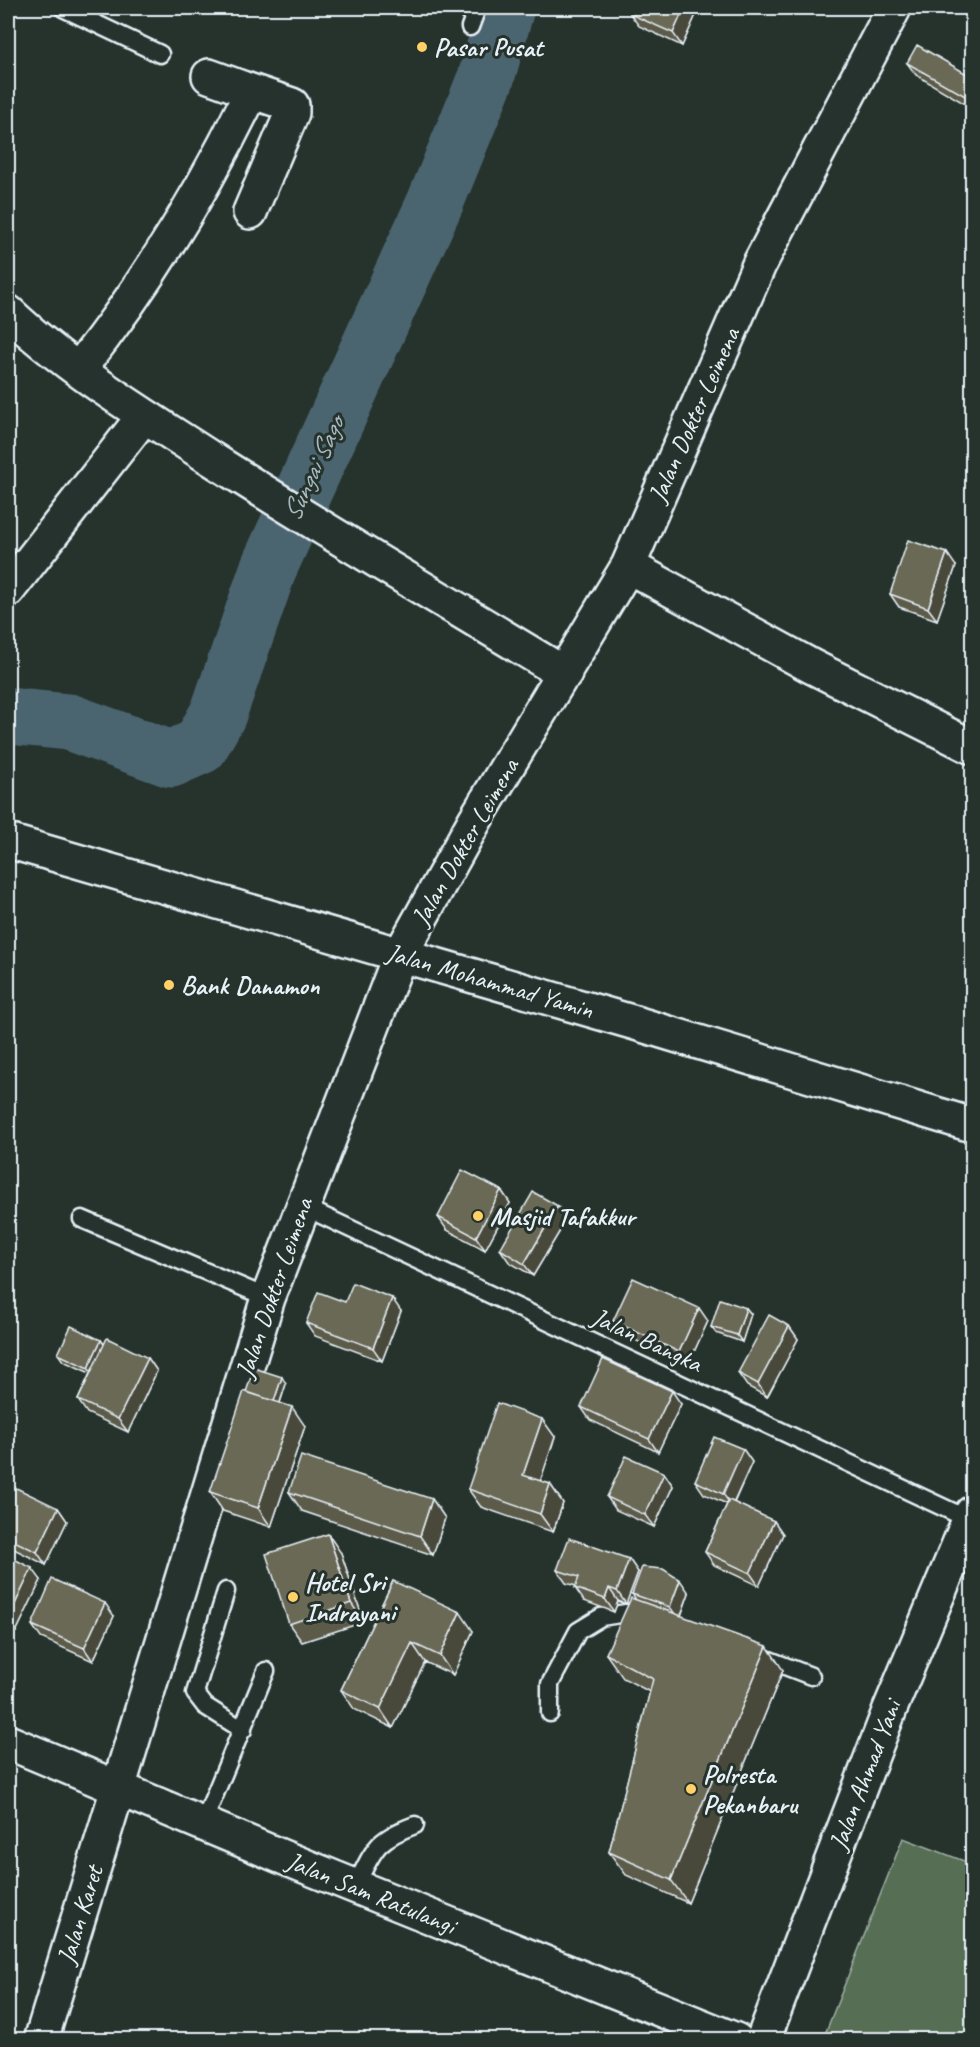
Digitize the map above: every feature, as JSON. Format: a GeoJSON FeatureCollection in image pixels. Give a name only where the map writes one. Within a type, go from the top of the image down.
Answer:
{"type":"FeatureCollection","features":[{"type":"Feature","properties":{"kind":"street","name":"Jalan Dokter Leimena"},"geometry":{"type":"LineString","coordinates":[[119,1790],[188,1554],[268,1298],[400,955],[476,820],[628,566],[759,265],[894,8]]}},
{"type":"Feature","properties":{"kind":"street"},"geometry":{"type":"LineString","coordinates":[[209,76],[292,105],[292,113],[250,212]]}},
{"type":"Feature","properties":{"kind":"street"},"geometry":{"type":"LineString","coordinates":[[79,369],[124,312],[194,204],[248,99],[248,93],[242,88]]}},
{"type":"Feature","properties":{"kind":"street"},"geometry":{"type":"LineString","coordinates":[[8,312],[32,334],[144,416],[323,528],[565,674]]}},
{"type":"Feature","properties":{"kind":"street"},"geometry":{"type":"LineString","coordinates":[[8,590],[144,416]]}},
{"type":"Feature","properties":{"kind":"street"},"geometry":{"type":"LineString","coordinates":[[628,566],[811,666],[972,747]]}},
{"type":"Feature","properties":{"kind":"street","name":"Jalan Mohammad Yamin"},"geometry":{"type":"LineString","coordinates":[[8,841],[972,1125]]}},
{"type":"Feature","properties":{"kind":"street","name":"Jalan Ahmad Yani"},"geometry":{"type":"LineString","coordinates":[[763,2040],[890,1709],[971,1516]]}},
{"type":"Feature","properties":{"kind":"street","name":"Jalan Sam Ratulangi"},"geometry":{"type":"LineString","coordinates":[[8,1742],[355,1887],[736,2040]]}},
{"type":"Feature","properties":{"kind":"street","name":"Jalan Karet"},"geometry":{"type":"LineString","coordinates":[[41,2040],[119,1790]]}},
{"type":"Feature","properties":{"kind":"lane"},"geometry":{"type":"LineString","coordinates":[[63,8],[160,54]]}},
{"type":"Feature","properties":{"kind":"lane"},"geometry":{"type":"LineString","coordinates":[[470,27],[477,8]]}},
{"type":"Feature","properties":{"kind":"lane","name":"Jalan Bangka"},"geometry":{"type":"LineString","coordinates":[[302,1206],[971,1516]]}},
{"type":"Feature","properties":{"kind":"lane"},"geometry":{"type":"LineString","coordinates":[[82,1219],[268,1298]]}},
{"type":"Feature","properties":{"kind":"lane"},"geometry":{"type":"LineString","coordinates":[[226,1591],[195,1693],[205,1706],[243,1730]]}},
{"type":"Feature","properties":{"kind":"lane"},"geometry":{"type":"LineString","coordinates":[[550,1713],[550,1684],[578,1631],[601,1617],[626,1613],[668,1622]]}},
{"type":"Feature","properties":{"kind":"lane"},"geometry":{"type":"LineString","coordinates":[[745,1651],[811,1676]]}},
{"type":"Feature","properties":{"kind":"lane"},"geometry":{"type":"LineString","coordinates":[[203,1823],[266,1671]]}},
{"type":"Feature","properties":{"kind":"lane"},"geometry":{"type":"LineString","coordinates":[[355,1887],[376,1845],[394,1833],[415,1825]]}},
{"type":"Feature","properties":{"kind":"green space"},"geometry":{"type":"Polygon","coordinates":[[[903,1838],[972,1864],[972,2039],[823,2039],[903,1838]]]}},
{"type":"Feature","properties":{"kind":"building"},"geometry":{"type":"Polygon","coordinates":[[[633,8],[684,8],[673,33],[630,14],[633,8]]]}},
{"type":"Feature","properties":{"kind":"building"},"geometry":{"type":"Polygon","coordinates":[[[917,45],[972,77],[972,100],[907,63],[917,45]]]}},
{"type":"Feature","properties":{"kind":"building"},"geometry":{"type":"Polygon","coordinates":[[[908,540],[947,553],[928,608],[890,594],[908,540]]]}},
{"type":"Feature","properties":{"kind":"building"},"geometry":{"type":"Polygon","coordinates":[[[462,1170],[501,1190],[476,1237],[438,1217],[462,1170]]]}},
{"type":"Feature","properties":{"kind":"building"},"geometry":{"type":"Polygon","coordinates":[[[533,1192],[558,1206],[524,1264],[500,1249],[533,1192]]]}},
{"type":"Feature","properties":{"kind":"building"},"geometry":{"type":"Polygon","coordinates":[[[633,1278],[699,1308],[679,1352],[613,1321],[633,1278]]]}},
{"type":"Feature","properties":{"kind":"building"},"geometry":{"type":"Polygon","coordinates":[[[353,1283],[392,1298],[373,1348],[306,1323],[318,1292],[345,1302],[353,1283]]]}},
{"type":"Feature","properties":{"kind":"building"},"geometry":{"type":"Polygon","coordinates":[[[720,1299],[746,1308],[737,1335],[711,1327],[720,1299]]]}},
{"type":"Feature","properties":{"kind":"building"},"geometry":{"type":"Polygon","coordinates":[[[769,1315],[789,1326],[758,1384],[738,1373],[769,1315]]]}},
{"type":"Feature","properties":{"kind":"building"},"geometry":{"type":"Polygon","coordinates":[[[71,1326],[101,1340],[88,1368],[58,1354],[71,1326]]]}},
{"type":"Feature","properties":{"kind":"building"},"geometry":{"type":"Polygon","coordinates":[[[107,1338],[148,1358],[118,1419],[78,1400],[107,1338]]]}},
{"type":"Feature","properties":{"kind":"building"},"geometry":{"type":"Polygon","coordinates":[[[603,1359],[672,1391],[649,1439],[581,1407],[603,1359]]]}},
{"type":"Feature","properties":{"kind":"building"},"geometry":{"type":"Polygon","coordinates":[[[254,1368],[282,1377],[274,1401],[246,1392],[254,1368]]]}},
{"type":"Feature","properties":{"kind":"building"},"geometry":{"type":"Polygon","coordinates":[[[244,1391],[292,1407],[258,1508],[210,1492],[244,1391]]]}},
{"type":"Feature","properties":{"kind":"building"},"geometry":{"type":"Polygon","coordinates":[[[497,1403],[542,1419],[523,1475],[550,1484],[540,1514],[468,1489],[497,1403]]]}},
{"type":"Feature","properties":{"kind":"building"},"geometry":{"type":"Polygon","coordinates":[[[714,1437],[743,1449],[723,1494],[695,1481],[714,1437]]]}},
{"type":"Feature","properties":{"kind":"building"},"geometry":{"type":"Polygon","coordinates":[[[301,1456],[432,1499],[420,1536],[289,1492],[301,1456]]]}},
{"type":"Feature","properties":{"kind":"building"},"geometry":{"type":"Polygon","coordinates":[[[626,1456],[664,1473],[645,1515],[607,1497],[626,1456]]]}},
{"type":"Feature","properties":{"kind":"building"},"geometry":{"type":"Polygon","coordinates":[[[12,1486],[58,1508],[37,1552],[8,1538],[8,1495],[12,1486]]]}},
{"type":"Feature","properties":{"kind":"building"},"geometry":{"type":"Polygon","coordinates":[[[729,1500],[774,1521],[750,1573],[705,1552],[729,1500]]]}},
{"type":"Feature","properties":{"kind":"building"},"geometry":{"type":"Polygon","coordinates":[[[328,1534],[351,1603],[289,1624],[266,1554],[328,1534]]]}},
{"type":"Feature","properties":{"kind":"building"},"geometry":{"type":"Polygon","coordinates":[[[569,1538],[629,1559],[617,1591],[609,1588],[605,1599],[575,1588],[579,1577],[557,1570],[569,1538]]]}},
{"type":"Feature","properties":{"kind":"building"},"geometry":{"type":"Polygon","coordinates":[[[8,1556],[32,1568],[8,1619],[8,1556]]]}},
{"type":"Feature","properties":{"kind":"building"},"geometry":{"type":"Polygon","coordinates":[[[642,1567],[663,1569],[680,1580],[670,1607],[632,1594],[642,1567]]]}},
{"type":"Feature","properties":{"kind":"building"},"geometry":{"type":"Polygon","coordinates":[[[52,1579],[105,1603],[84,1648],[32,1625],[52,1579]]]}},
{"type":"Feature","properties":{"kind":"building"},"geometry":{"type":"Polygon","coordinates":[[[393,1581],[460,1612],[440,1656],[412,1643],[380,1709],[341,1690],[393,1581]]]}},
{"type":"Feature","properties":{"kind":"building","name":"Polresta Pekanbaru"},"geometry":{"type":"Polygon","coordinates":[[[631,1598],[767,1646],[671,1880],[609,1852],[653,1679],[606,1654],[631,1598]]]}},
{"type":"Feature","properties":{"kind":"waterway","name":"Sungai Sago"},"geometry":{"type":"LineString","coordinates":[[8,716],[69,722],[171,759],[200,746],[218,714],[269,567],[435,203],[486,78],[506,8]]}},
{"type":"Feature","properties":{"kind":"place","name":"Pasar Pusat"},"geometry":{"type":"Point","coordinates":[422,47]}},
{"type":"Feature","properties":{"kind":"place","name":"Bank Danamon"},"geometry":{"type":"Point","coordinates":[169,985]}},
{"type":"Feature","properties":{"kind":"place","name":"Masjid Tafakkur"},"geometry":{"type":"Point","coordinates":[478,1216]}},
{"type":"Feature","properties":{"kind":"place","name":"Hotel Sri Indrayani"},"geometry":{"type":"Point","coordinates":[293,1597]}},
{"type":"Feature","properties":{"kind":"place","name":"Polresta Pekanbaru"},"geometry":{"type":"Point","coordinates":[691,1789]}}]}
